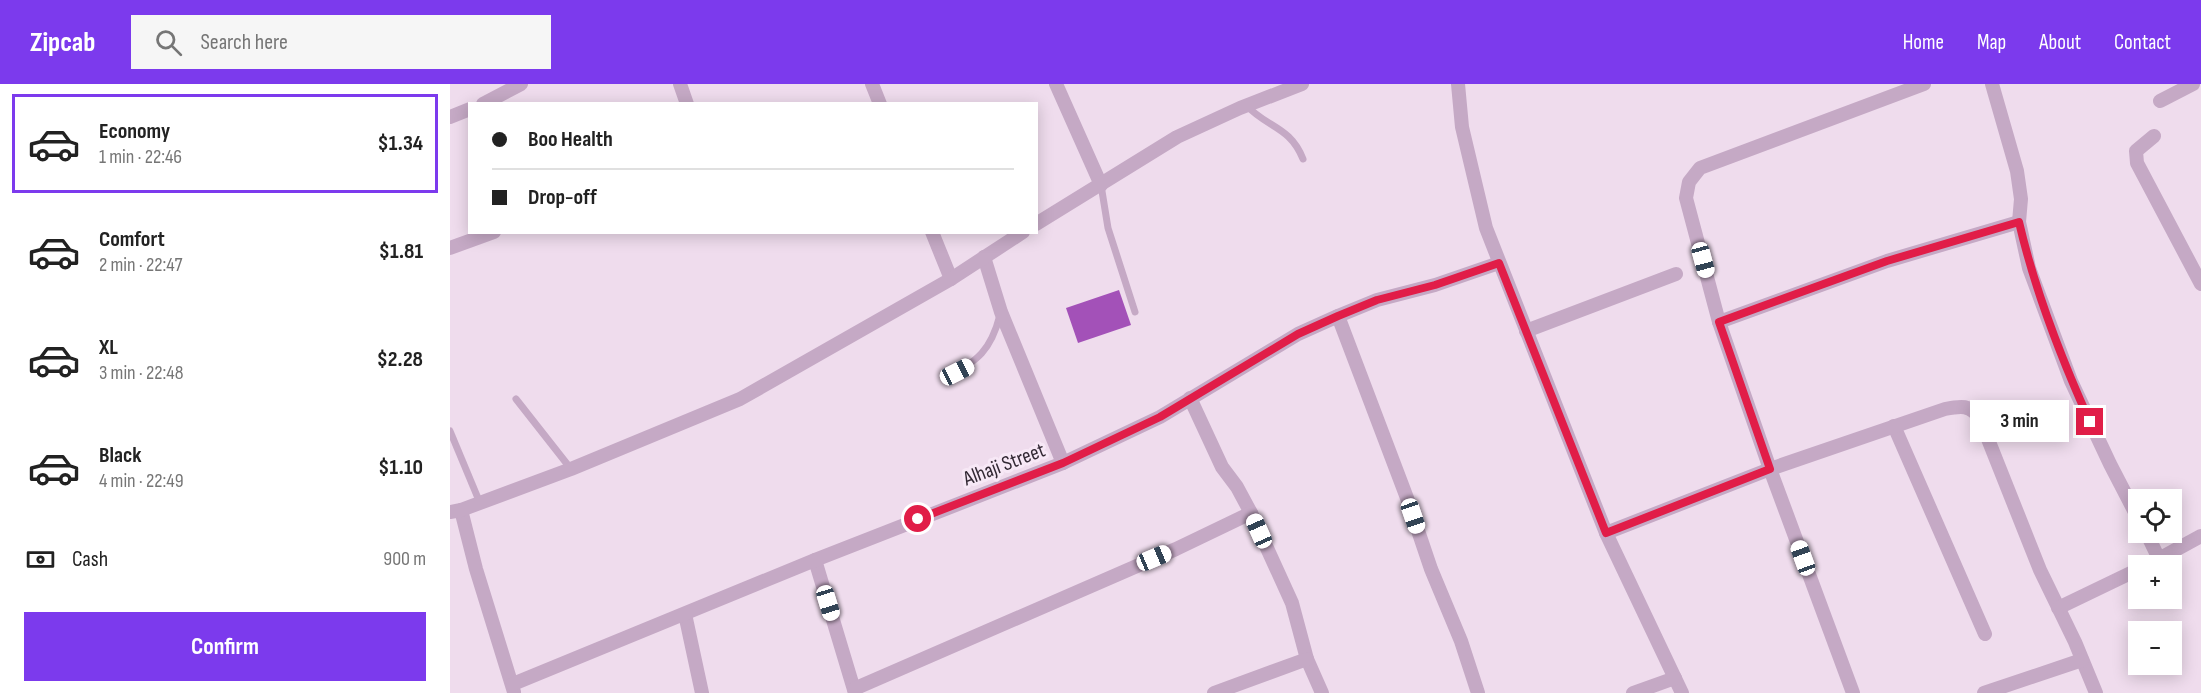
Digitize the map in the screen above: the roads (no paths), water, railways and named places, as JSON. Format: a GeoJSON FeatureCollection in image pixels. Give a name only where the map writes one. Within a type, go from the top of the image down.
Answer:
{"type":"FeatureCollection","features":[{"type":"Feature","properties":{"kind":"street"},"geometry":{"type":"LineString","coordinates":[[487,102],[521,84]]}},
{"type":"Feature","properties":{"kind":"street"},"geometry":{"type":"LineString","coordinates":[[680,84],[686,102]]}},
{"type":"Feature","properties":{"kind":"street"},"geometry":{"type":"LineString","coordinates":[[872,84],[879,102]]}},
{"type":"Feature","properties":{"kind":"street"},"geometry":{"type":"LineString","coordinates":[[1056,84],[1101,185]]}},
{"type":"Feature","properties":{"kind":"street"},"geometry":{"type":"LineString","coordinates":[[1038,223],[1177,137],[1246,105],[1302,84]]}},
{"type":"Feature","properties":{"kind":"street"},"geometry":{"type":"LineString","coordinates":[[1458,84],[1462,128],[1486,228],[1606,533],[1682,693]]}},
{"type":"Feature","properties":{"kind":"street"},"geometry":{"type":"LineString","coordinates":[[1853,693],[1770,469],[1719,322],[1686,198],[1689,182],[1700,168],[1924,84]]}},
{"type":"Feature","properties":{"kind":"street"},"geometry":{"type":"LineString","coordinates":[[1992,84],[2017,171],[2021,199],[2019,222],[2029,268],[2071,381],[2128,499]]}},
{"type":"Feature","properties":{"kind":"street"},"geometry":{"type":"LineString","coordinates":[[2160,101],[2193,84]]}},
{"type":"Feature","properties":{"kind":"street"},"geometry":{"type":"LineString","coordinates":[[450,117],[468,110]]}},
{"type":"Feature","properties":{"kind":"street"},"geometry":{"type":"LineString","coordinates":[[2154,136],[2136,151],[2137,164],[2201,284]]}},
{"type":"Feature","properties":{"kind":"street"},"geometry":{"type":"LineString","coordinates":[[1719,322],[1887,261],[2019,222]]}},
{"type":"Feature","properties":{"kind":"street"},"geometry":{"type":"LineString","coordinates":[[450,248],[488,234]]}},
{"type":"Feature","properties":{"kind":"street"},"geometry":{"type":"LineString","coordinates":[[933,234],[951,279]]}},
{"type":"Feature","properties":{"kind":"street"},"geometry":{"type":"LineString","coordinates":[[514,689],[456,511],[571,468],[740,399],[951,279],[1020,234]]}},
{"type":"Feature","properties":{"kind":"street"},"geometry":{"type":"LineString","coordinates":[[984,257],[1001,312],[1063,463]]}},
{"type":"Feature","properties":{"kind":"street","name":"Alhaji Street"},"geometry":{"type":"LineString","coordinates":[[514,689],[815,560],[1063,463],[1160,417],[1298,334],[1338,316],[1377,300],[1435,285],[1499,263]]}},
{"type":"Feature","properties":{"kind":"street"},"geometry":{"type":"LineString","coordinates":[[1526,331],[1676,274]]}},
{"type":"Feature","properties":{"kind":"street"},"geometry":{"type":"LineString","coordinates":[[1338,316],[1407,498],[1431,569],[1461,641],[1478,693]]}},
{"type":"Feature","properties":{"kind":"street"},"geometry":{"type":"LineString","coordinates":[[1190,398],[1222,467],[1237,487],[1251,513],[1292,603],[1307,659],[1322,693]]}},
{"type":"Feature","properties":{"kind":"street"},"geometry":{"type":"LineString","coordinates":[[1606,533],[1770,469],[1945,409],[1968,407],[1976,412],[2040,570],[2096,693]]}},
{"type":"Feature","properties":{"kind":"street"},"geometry":{"type":"LineString","coordinates":[[1894,426],[1985,634]]}},
{"type":"Feature","properties":{"kind":"street"},"geometry":{"type":"LineString","coordinates":[[815,560],[854,691],[1176,549],[1251,513]]}},
{"type":"Feature","properties":{"kind":"street"},"geometry":{"type":"LineString","coordinates":[[2166,555],[2201,536]]}},
{"type":"Feature","properties":{"kind":"street"},"geometry":{"type":"LineString","coordinates":[[2058,608],[2128,574]]}},
{"type":"Feature","properties":{"kind":"street"},"geometry":{"type":"LineString","coordinates":[[685,614],[702,693]]}},
{"type":"Feature","properties":{"kind":"street"},"geometry":{"type":"LineString","coordinates":[[1214,693],[1307,659]]}},
{"type":"Feature","properties":{"kind":"street"},"geometry":{"type":"LineString","coordinates":[[1984,693],[2082,660]]}},
{"type":"Feature","properties":{"kind":"street"},"geometry":{"type":"LineString","coordinates":[[1633,693],[1675,678]]}},
{"type":"Feature","properties":{"kind":"lane"},"geometry":{"type":"LineString","coordinates":[[1246,105],[1255,115],[1285,131],[1299,148],[1303,159]]}},
{"type":"Feature","properties":{"kind":"lane"},"geometry":{"type":"LineString","coordinates":[[1101,185],[1108,228],[1135,312]]}},
{"type":"Feature","properties":{"kind":"lane"},"geometry":{"type":"LineString","coordinates":[[946,378],[968,366],[985,352],[996,331],[1001,312]]}},
{"type":"Feature","properties":{"kind":"lane"},"geometry":{"type":"LineString","coordinates":[[516,399],[571,468]]}},
{"type":"Feature","properties":{"kind":"lane"},"geometry":{"type":"LineString","coordinates":[[450,431],[480,502]]}}]}
